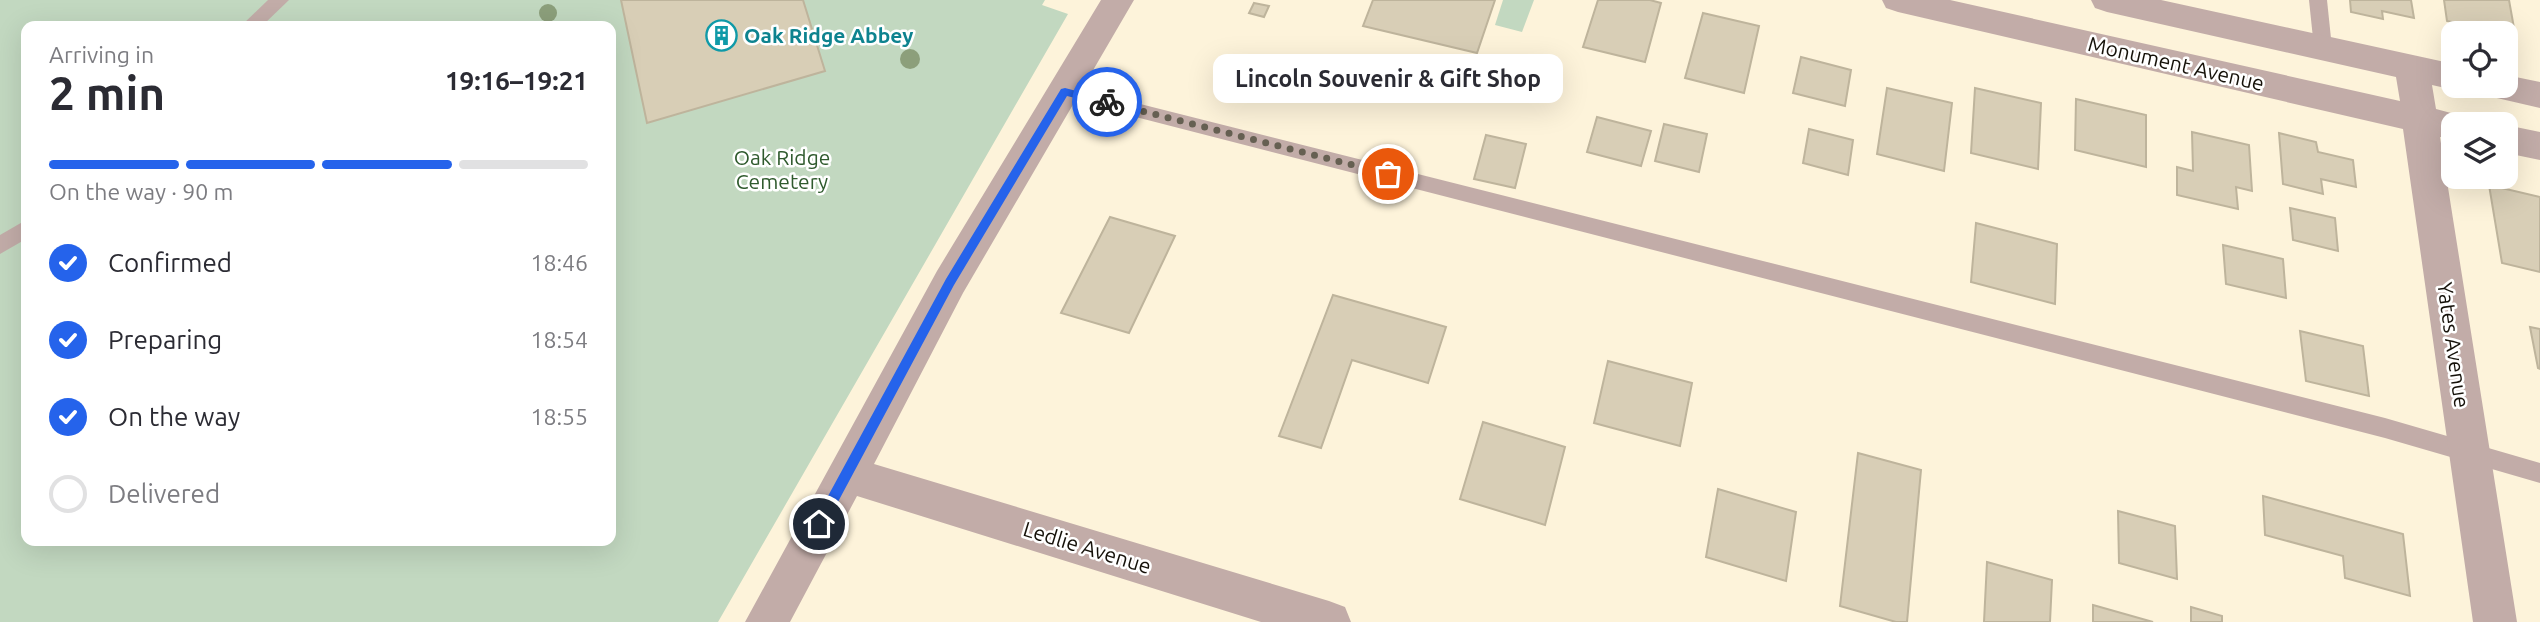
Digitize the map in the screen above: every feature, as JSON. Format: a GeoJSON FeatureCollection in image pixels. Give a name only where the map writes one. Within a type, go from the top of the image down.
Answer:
{"type":"FeatureCollection","features":[{"type":"Feature","properties":{"kind":"street"},"geometry":{"type":"LineString","coordinates":[[767,622],[950,282],[1118,0]]}},
{"type":"Feature","properties":{"kind":"street","name":"Monument Avenue"},"geometry":{"type":"LineString","coordinates":[[1898,0],[2437,124]]}},
{"type":"Feature","properties":{"kind":"street"},"geometry":{"type":"LineString","coordinates":[[2107,0],[2441,74]]}},
{"type":"Feature","properties":{"kind":"street","name":"Yates Avenue"},"geometry":{"type":"LineString","coordinates":[[2412,68],[2437,124],[2468,451],[2495,622]]}},
{"type":"Feature","properties":{"kind":"street"},"geometry":{"type":"LineString","coordinates":[[2518,90],[2540,95]]}},
{"type":"Feature","properties":{"kind":"street"},"geometry":{"type":"LineString","coordinates":[[2518,141],[2540,146]]}},
{"type":"Feature","properties":{"kind":"street","name":"Ledlie Avenue"},"geometry":{"type":"LineString","coordinates":[[846,474],[1329,622]]}},
{"type":"Feature","properties":{"kind":"lane"},"geometry":{"type":"LineString","coordinates":[[256,21],[280,0]]}},
{"type":"Feature","properties":{"kind":"lane"},"geometry":{"type":"LineString","coordinates":[[2318,0],[2323,48]]}},
{"type":"Feature","properties":{"kind":"lane"},"geometry":{"type":"LineString","coordinates":[[1065,92],[2371,424],[2540,473]]}},
{"type":"Feature","properties":{"kind":"lane"},"geometry":{"type":"LineString","coordinates":[[0,246],[21,231]]}},
{"type":"Feature","properties":{"kind":"green space","name":"Oak Ridge Cemetery"},"geometry":{"type":"Polygon","coordinates":[[[0,0],[1045,0],[1042,5],[1068,14],[718,622],[0,622],[0,0]]]}},
{"type":"Feature","properties":{"kind":"green space"},"geometry":{"type":"Polygon","coordinates":[[[1503,0],[1534,0],[1522,32],[1495,25],[1503,0]]]}},
{"type":"Feature","properties":{"kind":"building","name":"Oak Ridge Abbey"},"geometry":{"type":"Polygon","coordinates":[[[621,0],[803,0],[825,71],[647,123],[621,0]]]}},
{"type":"Feature","properties":{"kind":"building"},"geometry":{"type":"Polygon","coordinates":[[[1373,0],[1495,0],[1477,53],[1363,26],[1373,0]]]}},
{"type":"Feature","properties":{"kind":"building"},"geometry":{"type":"Polygon","coordinates":[[[1598,0],[1650,0],[1661,3],[1645,62],[1583,47],[1598,0]]]}},
{"type":"Feature","properties":{"kind":"building"},"geometry":{"type":"Polygon","coordinates":[[[2350,0],[2411,0],[2414,18],[2382,11],[2383,19],[2351,12],[2350,0]]]}},
{"type":"Feature","properties":{"kind":"building"},"geometry":{"type":"Polygon","coordinates":[[[2444,0],[2509,0],[2513,21],[2447,21],[2444,0]]]}},
{"type":"Feature","properties":{"kind":"building"},"geometry":{"type":"Polygon","coordinates":[[[1254,3],[1269,6],[1264,17],[1249,13],[1254,3]]]}},
{"type":"Feature","properties":{"kind":"building"},"geometry":{"type":"Polygon","coordinates":[[[1703,13],[1759,26],[1744,93],[1685,78],[1703,13]]]}},
{"type":"Feature","properties":{"kind":"building"},"geometry":{"type":"Polygon","coordinates":[[[1801,57],[1851,70],[1845,106],[1793,93],[1801,57]]]}},
{"type":"Feature","properties":{"kind":"building"},"geometry":{"type":"Polygon","coordinates":[[[1887,88],[1952,103],[1944,171],[1877,154],[1887,88]]]}},
{"type":"Feature","properties":{"kind":"building"},"geometry":{"type":"Polygon","coordinates":[[[1975,88],[2041,103],[2038,169],[1971,153],[1975,88]]]}},
{"type":"Feature","properties":{"kind":"building"},"geometry":{"type":"Polygon","coordinates":[[[2076,99],[2146,115],[2146,167],[2075,150],[2076,99]]]}},
{"type":"Feature","properties":{"kind":"building"},"geometry":{"type":"Polygon","coordinates":[[[1597,117],[1651,131],[1641,166],[1587,152],[1597,117]]]}},
{"type":"Feature","properties":{"kind":"building"},"geometry":{"type":"Polygon","coordinates":[[[1664,124],[1707,134],[1699,172],[1655,161],[1664,124]]]}},
{"type":"Feature","properties":{"kind":"building"},"geometry":{"type":"Polygon","coordinates":[[[1809,129],[1853,140],[1848,175],[1803,163],[1809,129]]]}},
{"type":"Feature","properties":{"kind":"building"},"geometry":{"type":"Polygon","coordinates":[[[2192,132],[2249,145],[2252,191],[2236,187],[2238,209],[2177,195],[2177,167],[2193,171],[2192,132]]]}},
{"type":"Feature","properties":{"kind":"building"},"geometry":{"type":"Polygon","coordinates":[[[2279,133],[2316,142],[2318,152],[2353,160],[2356,187],[2321,179],[2323,194],[2283,184],[2279,133]]]}},
{"type":"Feature","properties":{"kind":"building"},"geometry":{"type":"Polygon","coordinates":[[[1486,135],[1526,144],[1515,188],[1474,179],[1486,135]]]}},
{"type":"Feature","properties":{"kind":"building"},"geometry":{"type":"Polygon","coordinates":[[[2490,189],[2506,189],[2540,197],[2540,272],[2502,263],[2490,189]]]}},
{"type":"Feature","properties":{"kind":"building"},"geometry":{"type":"Polygon","coordinates":[[[2290,208],[2335,218],[2338,251],[2293,240],[2290,208]]]}},
{"type":"Feature","properties":{"kind":"building"},"geometry":{"type":"Polygon","coordinates":[[[1110,217],[1175,236],[1129,333],[1061,313],[1110,217]]]}},
{"type":"Feature","properties":{"kind":"building"},"geometry":{"type":"Polygon","coordinates":[[[1976,223],[2057,244],[2055,304],[1971,282],[1976,223]]]}},
{"type":"Feature","properties":{"kind":"building"},"geometry":{"type":"Polygon","coordinates":[[[2223,245],[2283,259],[2286,298],[2226,284],[2223,245]]]}},
{"type":"Feature","properties":{"kind":"building"},"geometry":{"type":"Polygon","coordinates":[[[1333,295],[1446,327],[1428,383],[1352,360],[1321,448],[1279,436],[1333,295]]]}},
{"type":"Feature","properties":{"kind":"building"},"geometry":{"type":"Polygon","coordinates":[[[2530,327],[2540,329],[2540,369],[2538,368],[2530,327]]]}},
{"type":"Feature","properties":{"kind":"building"},"geometry":{"type":"Polygon","coordinates":[[[2300,331],[2363,346],[2369,396],[2306,381],[2300,331]]]}},
{"type":"Feature","properties":{"kind":"building"},"geometry":{"type":"Polygon","coordinates":[[[1608,361],[1692,383],[1680,446],[1594,423],[1608,361]]]}},
{"type":"Feature","properties":{"kind":"building"},"geometry":{"type":"Polygon","coordinates":[[[1483,422],[1565,447],[1545,525],[1460,499],[1483,422]]]}},
{"type":"Feature","properties":{"kind":"building"},"geometry":{"type":"Polygon","coordinates":[[[1858,453],[1921,470],[1907,622],[1896,622],[1840,606],[1858,453]]]}},
{"type":"Feature","properties":{"kind":"building"},"geometry":{"type":"Polygon","coordinates":[[[1718,489],[1796,512],[1786,581],[1706,557],[1718,489]]]}},
{"type":"Feature","properties":{"kind":"building"},"geometry":{"type":"Polygon","coordinates":[[[2263,496],[2403,534],[2410,596],[2345,578],[2343,556],[2265,535],[2263,496]]]}},
{"type":"Feature","properties":{"kind":"building"},"geometry":{"type":"Polygon","coordinates":[[[2118,511],[2175,526],[2177,579],[2119,563],[2118,511]]]}},
{"type":"Feature","properties":{"kind":"building"},"geometry":{"type":"Polygon","coordinates":[[[1987,562],[2052,580],[2050,622],[1984,622],[1987,562]]]}},
{"type":"Feature","properties":{"kind":"building"},"geometry":{"type":"Polygon","coordinates":[[[2093,605],[2153,622],[2093,622],[2093,605]]]}},
{"type":"Feature","properties":{"kind":"building"},"geometry":{"type":"Polygon","coordinates":[[[2191,607],[2222,616],[2222,622],[2191,622],[2191,607]]]}},
{"type":"Feature","properties":{"kind":"way so far"},"geometry":{"type":"LineString","coordinates":[[1107,102],[1388,174]]}},
{"type":"Feature","properties":{"kind":"place","name":"Oak Ridge Abbey"},"geometry":{"type":"Point","coordinates":[721,36]}},
{"type":"Feature","properties":{"kind":"place","name":"Lincoln Souvenir & Gift Shop"},"geometry":{"type":"Point","coordinates":[1388,174]}},
{"type":"Feature","properties":{"kind":"route"},"geometry":{"type":"LineString","coordinates":[[819,524],[950,282],[1065,92],[1107,102]]}}]}
